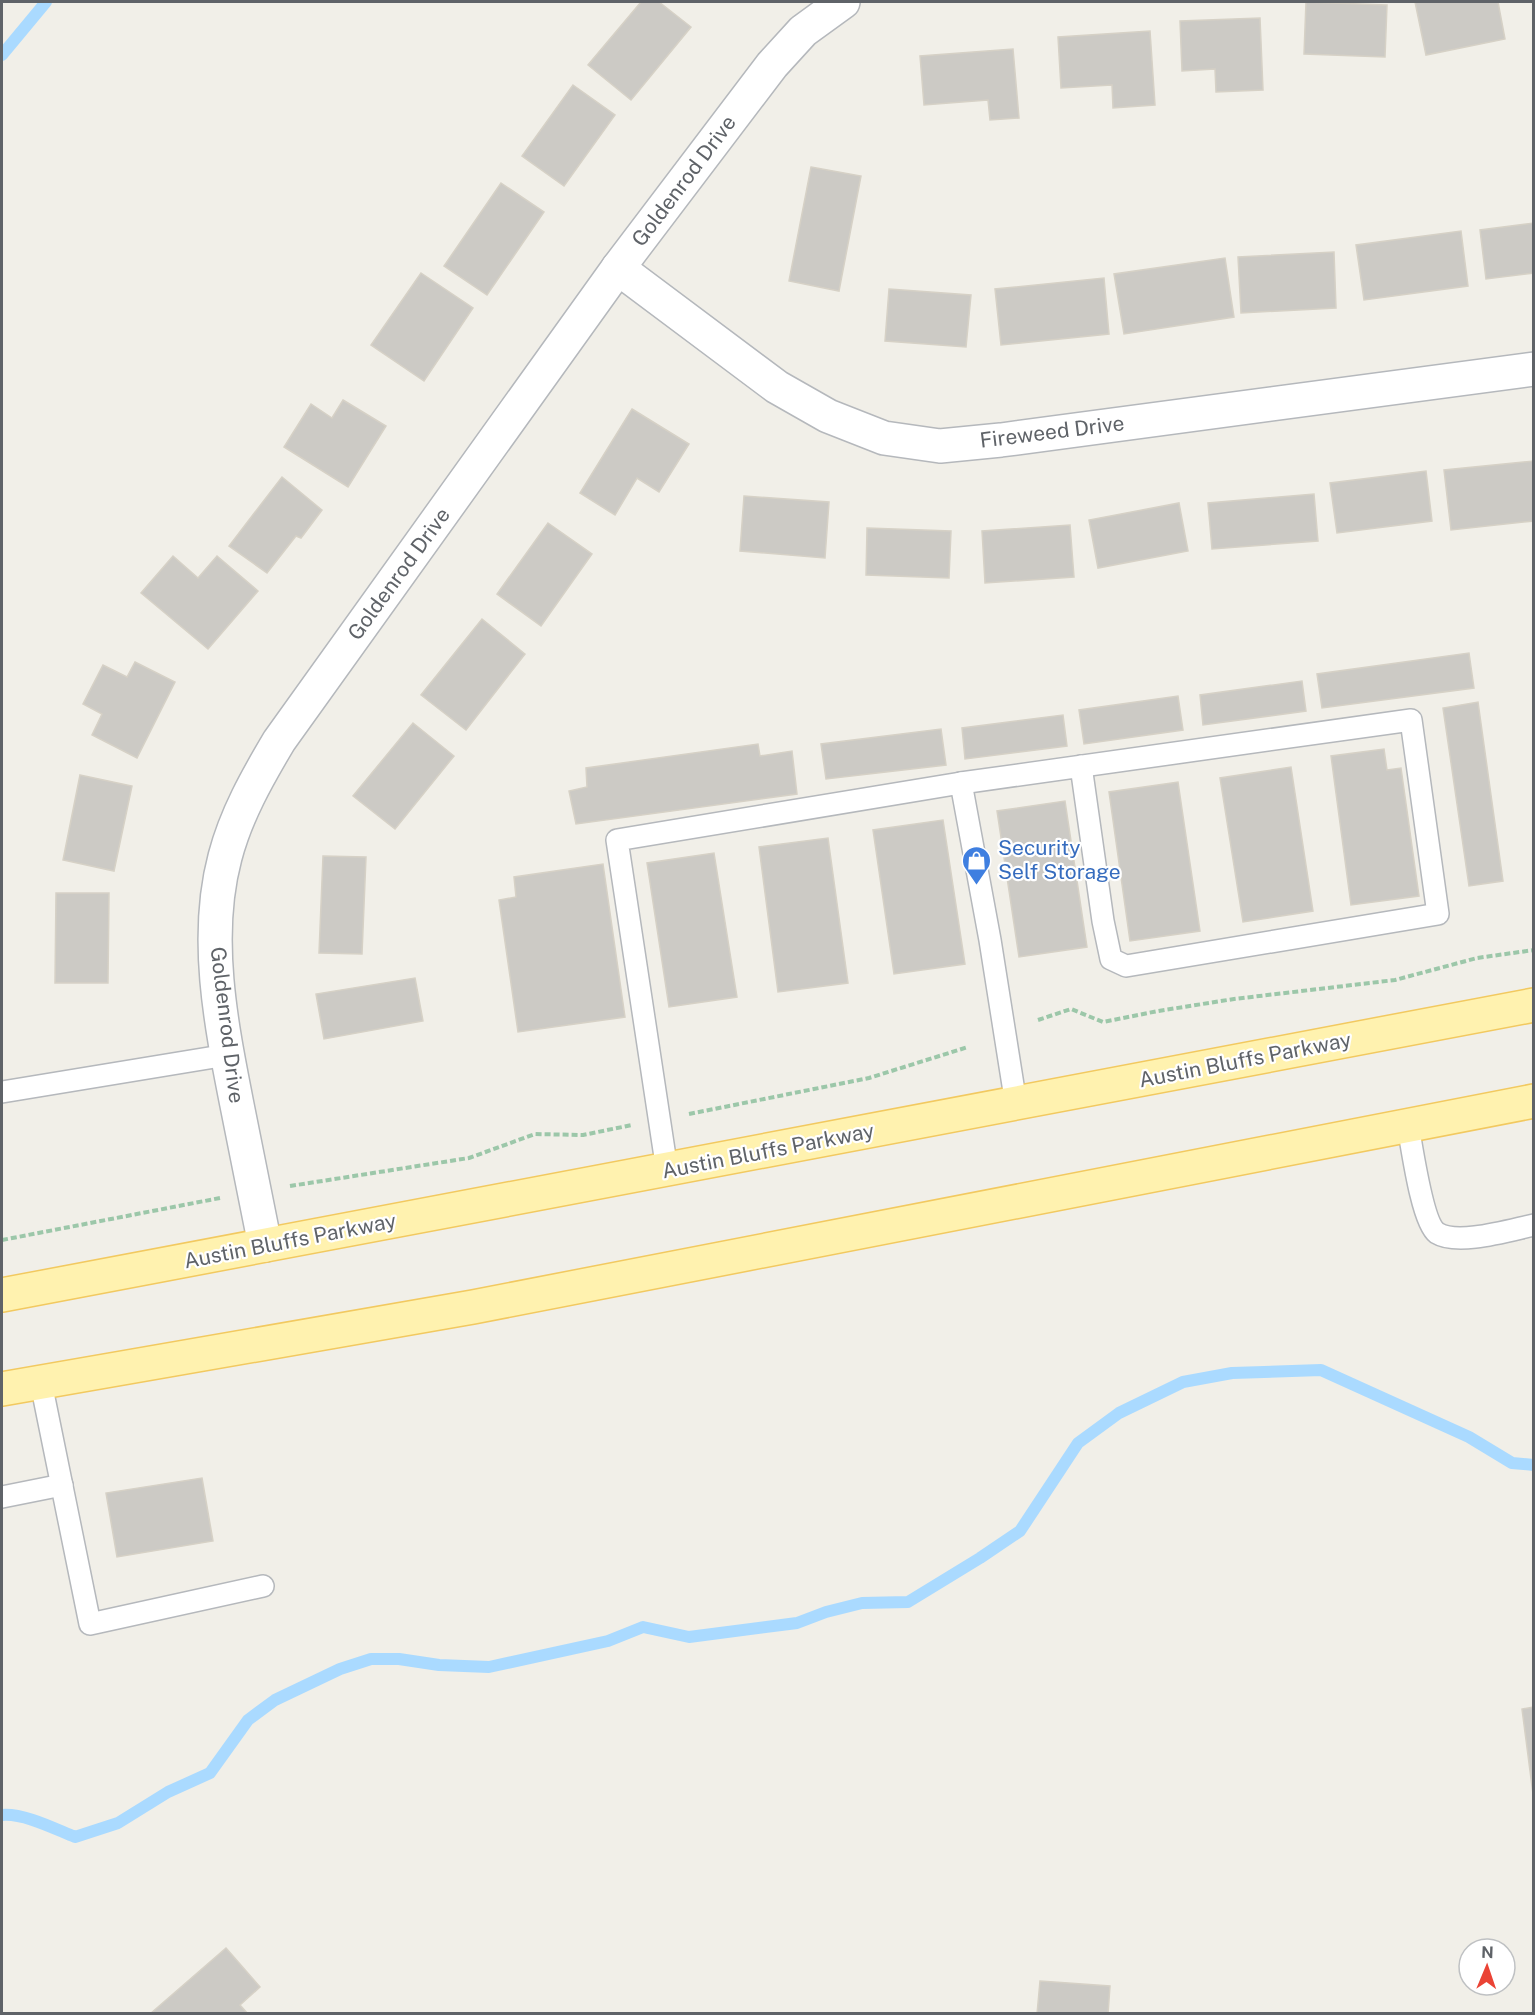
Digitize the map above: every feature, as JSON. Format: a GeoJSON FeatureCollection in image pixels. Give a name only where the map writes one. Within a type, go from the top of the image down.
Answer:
{"type":"FeatureCollection","features":[{"type":"Feature","properties":{"kind":"main road","name":"Austin Bluffs Parkway"},"geometry":{"type":"LineString","coordinates":[[2,1295],[1533,1005]]}},
{"type":"Feature","properties":{"kind":"main road"},"geometry":{"type":"LineString","coordinates":[[2,1389],[473,1308],[1533,1101]]}},
{"type":"Feature","properties":{"kind":"street","name":"Goldenrod Drive"},"geometry":{"type":"LineString","coordinates":[[265,1245],[227,1055],[216,968],[215,911],[225,857],[246,797],[279,741],[618,268],[772,65],[803,31],[843,2]]}},
{"type":"Feature","properties":{"kind":"street","name":"Fireweed Drive"},"geometry":{"type":"LineString","coordinates":[[618,268],[777,387],[828,416],[884,438],[940,446],[1001,440],[1533,369]]}},
{"type":"Feature","properties":{"kind":"lane"},"geometry":{"type":"LineString","coordinates":[[667,1170],[617,840],[961,783],[1081,766],[1411,720],[1438,914],[1126,966],[1111,959],[1103,921],[1081,766]]}},
{"type":"Feature","properties":{"kind":"lane"},"geometry":{"type":"LineString","coordinates":[[961,783],[990,940],[1016,1104]]}},
{"type":"Feature","properties":{"kind":"lane"},"geometry":{"type":"LineString","coordinates":[[2,1092],[227,1055]]}},
{"type":"Feature","properties":{"kind":"lane"},"geometry":{"type":"LineString","coordinates":[[1408,1126],[1425,1212],[1431,1227],[1438,1233],[1451,1237],[1469,1237],[1533,1225]]}},
{"type":"Feature","properties":{"kind":"lane"},"geometry":{"type":"LineString","coordinates":[[41,1383],[90,1624],[263,1586]]}},
{"type":"Feature","properties":{"kind":"lane"},"geometry":{"type":"LineString","coordinates":[[2,1497],[62,1485]]}},
{"type":"Feature","properties":{"kind":"path"},"geometry":{"type":"LineString","coordinates":[[1038,1020],[1071,1009],[1103,1022],[1234,999],[1395,980],[1477,958],[1533,950]]}},
{"type":"Feature","properties":{"kind":"path"},"geometry":{"type":"LineString","coordinates":[[2,1240],[254,1192],[469,1158],[535,1134],[583,1135],[660,1120],[869,1078],[968,1047]]}},
{"type":"Feature","properties":{"kind":"building"},"geometry":{"type":"Polygon","coordinates":[[[641,2],[659,2],[691,27],[631,100],[588,65],[641,2]]]}},
{"type":"Feature","properties":{"kind":"building"},"geometry":{"type":"Polygon","coordinates":[[[1306,2],[1387,5],[1385,57],[1304,54],[1306,2]]]}},
{"type":"Feature","properties":{"kind":"building"},"geometry":{"type":"Polygon","coordinates":[[[1415,2],[1498,2],[1505,39],[1426,55],[1415,2]]]}},
{"type":"Feature","properties":{"kind":"building"},"geometry":{"type":"Polygon","coordinates":[[[1260,18],[1263,90],[1216,92],[1215,69],[1182,71],[1180,21],[1260,18]]]}},
{"type":"Feature","properties":{"kind":"building"},"geometry":{"type":"Polygon","coordinates":[[[1150,31],[1155,105],[1113,108],[1112,85],[1061,88],[1058,37],[1150,31]]]}},
{"type":"Feature","properties":{"kind":"building"},"geometry":{"type":"Polygon","coordinates":[[[1013,49],[1019,118],[990,120],[988,100],[924,105],[920,56],[1013,49]]]}},
{"type":"Feature","properties":{"kind":"building"},"geometry":{"type":"Polygon","coordinates":[[[573,85],[615,115],[564,186],[522,156],[573,85]]]}},
{"type":"Feature","properties":{"kind":"building"},"geometry":{"type":"Polygon","coordinates":[[[811,167],[861,176],[839,291],[789,281],[811,167]]]}},
{"type":"Feature","properties":{"kind":"building"},"geometry":{"type":"Polygon","coordinates":[[[501,183],[544,212],[487,295],[444,266],[501,183]]]}},
{"type":"Feature","properties":{"kind":"building"},"geometry":{"type":"Polygon","coordinates":[[[1534,223],[1534,273],[1486,279],[1480,230],[1534,223]]]}},
{"type":"Feature","properties":{"kind":"building"},"geometry":{"type":"Polygon","coordinates":[[[1461,231],[1468,286],[1364,300],[1356,245],[1461,231]]]}},
{"type":"Feature","properties":{"kind":"building"},"geometry":{"type":"Polygon","coordinates":[[[1334,252],[1336,308],[1241,313],[1238,257],[1334,252]]]}},
{"type":"Feature","properties":{"kind":"building"},"geometry":{"type":"Polygon","coordinates":[[[1225,258],[1234,317],[1124,334],[1114,274],[1225,258]]]}},
{"type":"Feature","properties":{"kind":"building"},"geometry":{"type":"Polygon","coordinates":[[[421,273],[473,308],[424,381],[371,345],[421,273]]]}},
{"type":"Feature","properties":{"kind":"building"},"geometry":{"type":"Polygon","coordinates":[[[1104,278],[1109,334],[1001,345],[995,289],[1104,278]]]}},
{"type":"Feature","properties":{"kind":"building"},"geometry":{"type":"Polygon","coordinates":[[[889,289],[971,295],[966,347],[885,341],[889,289]]]}},
{"type":"Feature","properties":{"kind":"building"},"geometry":{"type":"Polygon","coordinates":[[[343,400],[386,426],[348,487],[284,447],[311,404],[332,418],[343,400]]]}},
{"type":"Feature","properties":{"kind":"building"},"geometry":{"type":"Polygon","coordinates":[[[632,409],[689,444],[659,492],[637,478],[615,515],[580,493],[632,409]]]}},
{"type":"Feature","properties":{"kind":"building"},"geometry":{"type":"Polygon","coordinates":[[[1534,461],[1534,521],[1451,530],[1444,470],[1534,461]]]}},
{"type":"Feature","properties":{"kind":"building"},"geometry":{"type":"Polygon","coordinates":[[[1426,471],[1432,521],[1337,533],[1330,483],[1426,471]]]}},
{"type":"Feature","properties":{"kind":"building"},"geometry":{"type":"Polygon","coordinates":[[[282,477],[322,510],[301,538],[296,536],[267,573],[229,546],[282,477]]]}},
{"type":"Feature","properties":{"kind":"building"},"geometry":{"type":"Polygon","coordinates":[[[1314,494],[1318,541],[1212,549],[1208,503],[1314,494]]]}},
{"type":"Feature","properties":{"kind":"building"},"geometry":{"type":"Polygon","coordinates":[[[744,496],[829,502],[825,558],[740,551],[744,496]]]}},
{"type":"Feature","properties":{"kind":"building"},"geometry":{"type":"Polygon","coordinates":[[[1179,503],[1188,551],[1098,568],[1089,520],[1179,503]]]}},
{"type":"Feature","properties":{"kind":"building"},"geometry":{"type":"Polygon","coordinates":[[[548,523],[592,554],[541,626],[497,594],[548,523]]]}},
{"type":"Feature","properties":{"kind":"building"},"geometry":{"type":"Polygon","coordinates":[[[1070,525],[1074,577],[985,583],[982,531],[1070,525]]]}},
{"type":"Feature","properties":{"kind":"building"},"geometry":{"type":"Polygon","coordinates":[[[867,528],[951,531],[949,578],[866,575],[867,528]]]}},
{"type":"Feature","properties":{"kind":"building"},"geometry":{"type":"Polygon","coordinates":[[[173,556],[198,578],[217,556],[258,591],[208,649],[141,593],[173,556]]]}},
{"type":"Feature","properties":{"kind":"building"},"geometry":{"type":"Polygon","coordinates":[[[482,619],[525,654],[466,730],[421,695],[482,619]]]}},
{"type":"Feature","properties":{"kind":"building"},"geometry":{"type":"Polygon","coordinates":[[[1469,653],[1474,688],[1322,708],[1317,674],[1469,653]]]}},
{"type":"Feature","properties":{"kind":"building"},"geometry":{"type":"Polygon","coordinates":[[[135,662],[175,682],[137,758],[92,735],[102,714],[83,704],[103,665],[127,677],[135,662]]]}},
{"type":"Feature","properties":{"kind":"building"},"geometry":{"type":"Polygon","coordinates":[[[1302,681],[1306,711],[1203,725],[1200,695],[1302,681]]]}},
{"type":"Feature","properties":{"kind":"building"},"geometry":{"type":"Polygon","coordinates":[[[1178,696],[1183,730],[1084,744],[1079,710],[1178,696]]]}},
{"type":"Feature","properties":{"kind":"building"},"geometry":{"type":"Polygon","coordinates":[[[1478,702],[1503,881],[1469,886],[1443,708],[1478,702]]]}},
{"type":"Feature","properties":{"kind":"building"},"geometry":{"type":"Polygon","coordinates":[[[1063,715],[1067,746],[965,759],[962,728],[1063,715]]]}},
{"type":"Feature","properties":{"kind":"building"},"geometry":{"type":"Polygon","coordinates":[[[413,723],[454,756],[395,829],[353,796],[413,723]]]}},
{"type":"Feature","properties":{"kind":"building"},"geometry":{"type":"Polygon","coordinates":[[[941,729],[946,765],[826,779],[821,744],[941,729]]]}},
{"type":"Feature","properties":{"kind":"building"},"geometry":{"type":"Polygon","coordinates":[[[758,744],[760,756],[792,751],[797,794],[576,824],[569,791],[587,787],[586,768],[758,744]]]}},
{"type":"Feature","properties":{"kind":"building"},"geometry":{"type":"Polygon","coordinates":[[[1384,749],[1387,770],[1401,768],[1419,896],[1351,905],[1331,756],[1384,749]]]}},
{"type":"Feature","properties":{"kind":"building"},"geometry":{"type":"Polygon","coordinates":[[[1291,767],[1313,911],[1243,922],[1220,778],[1291,767]]]}},
{"type":"Feature","properties":{"kind":"building"},"geometry":{"type":"Polygon","coordinates":[[[80,775],[132,786],[114,871],[63,860],[80,775]]]}},
{"type":"Feature","properties":{"kind":"building"},"geometry":{"type":"Polygon","coordinates":[[[1178,782],[1200,931],[1130,941],[1109,792],[1178,782]]]}},
{"type":"Feature","properties":{"kind":"building"},"geometry":{"type":"Polygon","coordinates":[[[1065,801],[1087,947],[1019,957],[997,811],[1065,801]]]}},
{"type":"Feature","properties":{"kind":"building"},"geometry":{"type":"Polygon","coordinates":[[[943,820],[965,964],[894,974],[873,830],[943,820]]]}},
{"type":"Feature","properties":{"kind":"building"},"geometry":{"type":"Polygon","coordinates":[[[828,838],[848,983],[778,992],[759,847],[828,838]]]}},
{"type":"Feature","properties":{"kind":"building"},"geometry":{"type":"Polygon","coordinates":[[[714,853],[737,997],[669,1007],[647,863],[714,853]]]}},
{"type":"Feature","properties":{"kind":"building"},"geometry":{"type":"Polygon","coordinates":[[[323,856],[366,857],[362,954],[319,953],[323,856]]]}},
{"type":"Feature","properties":{"kind":"building"},"geometry":{"type":"Polygon","coordinates":[[[603,864],[625,1017],[518,1032],[499,900],[516,897],[514,877],[603,864]]]}},
{"type":"Feature","properties":{"kind":"building"},"geometry":{"type":"Polygon","coordinates":[[[56,893],[109,893],[108,983],[55,983],[56,893]]]}},
{"type":"Feature","properties":{"kind":"building"},"geometry":{"type":"Polygon","coordinates":[[[415,978],[423,1021],[324,1039],[316,994],[415,978]]]}},
{"type":"Feature","properties":{"kind":"building"},"geometry":{"type":"Polygon","coordinates":[[[202,1478],[213,1541],[117,1557],[106,1493],[202,1478]]]}},
{"type":"Feature","properties":{"kind":"building"},"geometry":{"type":"Polygon","coordinates":[[[1534,1707],[1534,1793],[1533,1794],[1522,1709],[1534,1707]]]}},
{"type":"Feature","properties":{"kind":"building"},"geometry":{"type":"Polygon","coordinates":[[[226,1948],[260,1987],[240,2005],[248,2014],[150,2014],[226,1948]]]}},
{"type":"Feature","properties":{"kind":"building"},"geometry":{"type":"Polygon","coordinates":[[[1040,1981],[1110,1986],[1108,2014],[1037,2014],[1040,1981]]]}},
{"type":"Feature","properties":{"kind":"waterway"},"geometry":{"type":"LineString","coordinates":[[2,55],[46,2]]}},
{"type":"Feature","properties":{"kind":"waterway"},"geometry":{"type":"LineString","coordinates":[[2,1815],[20,1816],[75,1837],[118,1823],[168,1792],[210,1773],[248,1720],[275,1700],[340,1669],[371,1659],[399,1659],[439,1665],[489,1667],[608,1641],[643,1627],[689,1637],[797,1623],[826,1612],[862,1603],[908,1602],[1020,1531],[1078,1443],[1119,1413],[1183,1382],[1232,1373],[1321,1370],[1469,1437],[1512,1463],[1534,1465]]}},
{"type":"Feature","properties":{"kind":"place","name":"Security Self Storage"},"geometry":{"type":"Point","coordinates":[977,886]}}]}
